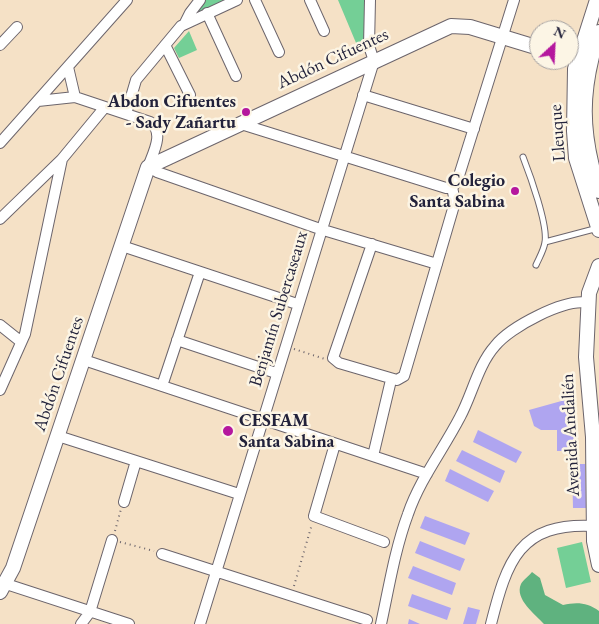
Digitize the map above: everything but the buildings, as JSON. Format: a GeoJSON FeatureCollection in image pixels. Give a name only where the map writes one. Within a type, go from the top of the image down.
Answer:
{"type":"FeatureCollection","features":[{"type":"Feature","properties":{"kind":"street"},"geometry":{"type":"LineString","coordinates":[[0,143],[126,0]]}},
{"type":"Feature","properties":{"kind":"street"},"geometry":{"type":"LineString","coordinates":[[126,114],[136,80],[185,24],[190,13],[200,0]]}},
{"type":"Feature","properties":{"kind":"street"},"geometry":{"type":"LineString","coordinates":[[185,24],[237,0]]}},
{"type":"Feature","properties":{"kind":"street"},"geometry":{"type":"LineString","coordinates":[[255,0],[279,52]]}},
{"type":"Feature","properties":{"kind":"street"},"geometry":{"type":"LineString","coordinates":[[310,0],[324,31]]}},
{"type":"Feature","properties":{"kind":"street"},"geometry":{"type":"LineString","coordinates":[[370,0],[369,46],[374,61]]}},
{"type":"Feature","properties":{"kind":"street"},"geometry":{"type":"LineString","coordinates":[[452,188],[457,182],[514,0]]}},
{"type":"Feature","properties":{"kind":"street"},"geometry":{"type":"LineString","coordinates":[[583,62],[597,0]]}},
{"type":"Feature","properties":{"kind":"street"},"geometry":{"type":"LineString","coordinates":[[207,13],[236,76]]}},
{"type":"Feature","properties":{"kind":"street","name":"Abdón Cifuentes"},"geometry":{"type":"LineString","coordinates":[[148,167],[455,25],[470,27],[529,45]]}},
{"type":"Feature","properties":{"kind":"street"},"geometry":{"type":"LineString","coordinates":[[1,41],[17,27]]}},
{"type":"Feature","properties":{"kind":"street"},"geometry":{"type":"LineString","coordinates":[[583,62],[599,32]]}},
{"type":"Feature","properties":{"kind":"street"},"geometry":{"type":"LineString","coordinates":[[165,45],[190,95]]}},
{"type":"Feature","properties":{"kind":"street","name":"Benjamín Subercaseaux"},"geometry":{"type":"LineString","coordinates":[[200,624],[342,156],[374,61]]}},
{"type":"Feature","properties":{"kind":"street","name":"Lleuque"},"geometry":{"type":"LineString","coordinates":[[583,62],[586,78],[579,168],[599,229]]}},
{"type":"Feature","properties":{"kind":"street"},"geometry":{"type":"LineString","coordinates":[[68,67],[74,97]]}},
{"type":"Feature","properties":{"kind":"street"},"geometry":{"type":"LineString","coordinates":[[363,95],[474,129]]}},
{"type":"Feature","properties":{"kind":"street","name":"Abdón Cifuentes"},"geometry":{"type":"LineString","coordinates":[[2,586],[58,436],[158,135],[156,128],[150,122],[74,97],[38,101]]}},
{"type":"Feature","properties":{"kind":"street"},"geometry":{"type":"LineString","coordinates":[[0,219],[62,159],[105,107]]}},
{"type":"Feature","properties":{"kind":"street"},"geometry":{"type":"LineString","coordinates":[[240,124],[446,188],[452,188]]}},
{"type":"Feature","properties":{"kind":"street","name":"Lleuque"},"geometry":{"type":"LineString","coordinates":[[580,144],[599,191]]}},
{"type":"Feature","properties":{"kind":"street"},"geometry":{"type":"LineString","coordinates":[[0,390],[24,334],[62,159]]}},
{"type":"Feature","properties":{"kind":"street"},"geometry":{"type":"LineString","coordinates":[[148,167],[166,176],[320,229],[437,264]]}},
{"type":"Feature","properties":{"kind":"street"},"geometry":{"type":"LineString","coordinates":[[372,244],[334,354],[334,360],[339,364],[395,380],[404,376],[407,366],[455,202],[452,188]]}},
{"type":"Feature","properties":{"kind":"street"},"geometry":{"type":"LineString","coordinates":[[122,246],[297,304]]}},
{"type":"Feature","properties":{"kind":"street"},"geometry":{"type":"LineString","coordinates":[[588,303],[589,290],[599,266]]}},
{"type":"Feature","properties":{"kind":"street"},"geometry":{"type":"LineString","coordinates":[[162,386],[200,272]]}},
{"type":"Feature","properties":{"kind":"street"},"geometry":{"type":"LineString","coordinates":[[381,624],[404,525],[412,502],[460,419],[488,356],[496,345],[510,333],[561,305],[574,302],[588,303],[599,293]]}},
{"type":"Feature","properties":{"kind":"street","name":"Avenida Andalién"},"geometry":{"type":"LineString","coordinates":[[588,303],[586,375],[593,437],[594,541],[599,565]]}},
{"type":"Feature","properties":{"kind":"street"},"geometry":{"type":"LineString","coordinates":[[0,325],[20,342]]}},
{"type":"Feature","properties":{"kind":"street"},"geometry":{"type":"LineString","coordinates":[[177,340],[276,373]]}},
{"type":"Feature","properties":{"kind":"street"},"geometry":{"type":"LineString","coordinates":[[84,360],[427,474]]}},
{"type":"Feature","properties":{"kind":"street"},"geometry":{"type":"LineString","coordinates":[[373,456],[395,380]]}},
{"type":"Feature","properties":{"kind":"street"},"geometry":{"type":"LineString","coordinates":[[58,436],[239,494]]}},
{"type":"Feature","properties":{"kind":"street"},"geometry":{"type":"LineString","coordinates":[[335,444],[314,516],[384,542]]}},
{"type":"Feature","properties":{"kind":"street"},"geometry":{"type":"LineString","coordinates":[[124,502],[136,461]]}},
{"type":"Feature","properties":{"kind":"street"},"geometry":{"type":"LineString","coordinates":[[491,624],[502,580],[510,564],[521,549],[539,534],[553,528],[570,525],[594,526]]}},
{"type":"Feature","properties":{"kind":"street"},"geometry":{"type":"LineString","coordinates":[[81,624],[90,612],[112,540]]}},
{"type":"Feature","properties":{"kind":"street"},"geometry":{"type":"LineString","coordinates":[[162,554],[367,620]]}},
{"type":"Feature","properties":{"kind":"street"},"geometry":{"type":"LineString","coordinates":[[2,586],[129,624]]}},
{"type":"Feature","properties":{"kind":"lane"},"geometry":{"type":"LineString","coordinates":[[523,157],[536,193],[545,242],[536,265]]}},
{"type":"Feature","properties":{"kind":"lane"},"geometry":{"type":"LineString","coordinates":[[545,242],[599,229]]}},
{"type":"Feature","properties":{"kind":"path"},"geometry":{"type":"LineString","coordinates":[[285,346],[334,360]]}},
{"type":"Feature","properties":{"kind":"path"},"geometry":{"type":"LineString","coordinates":[[124,502],[112,540],[162,554]]}},
{"type":"Feature","properties":{"kind":"path"},"geometry":{"type":"LineString","coordinates":[[292,595],[314,516]]}},
{"type":"Feature","properties":{"kind":"green space"},"geometry":{"type":"Polygon","coordinates":[[[205,0],[228,0],[198,13],[197,10],[205,0]]]}},
{"type":"Feature","properties":{"kind":"green space"},"geometry":{"type":"Polygon","coordinates":[[[338,0],[366,0],[365,46],[359,50],[338,0]]]}},
{"type":"Feature","properties":{"kind":"green space"},"geometry":{"type":"Polygon","coordinates":[[[189,31],[197,50],[179,58],[174,48],[189,31]]]}},
{"type":"Feature","properties":{"kind":"green space"},"geometry":{"type":"Polygon","coordinates":[[[582,542],[591,582],[566,588],[557,548],[582,542]]]}},
{"type":"Feature","properties":{"kind":"green space"},"geometry":{"type":"Polygon","coordinates":[[[532,572],[540,578],[545,595],[563,605],[581,604],[599,611],[599,624],[544,624],[523,601],[521,595],[521,584],[532,572]]]}},
{"type":"Feature","properties":{"kind":"place","name":"Abdon Cifuentes - Sady Zañartu"},"geometry":{"type":"Point","coordinates":[246,112]}},
{"type":"Feature","properties":{"kind":"place","name":"Colegio Santa Sabina"},"geometry":{"type":"Point","coordinates":[515,191]}},
{"type":"Feature","properties":{"kind":"place","name":"CESFAM Santa Sabina"},"geometry":{"type":"Point","coordinates":[228,431]}}]}
